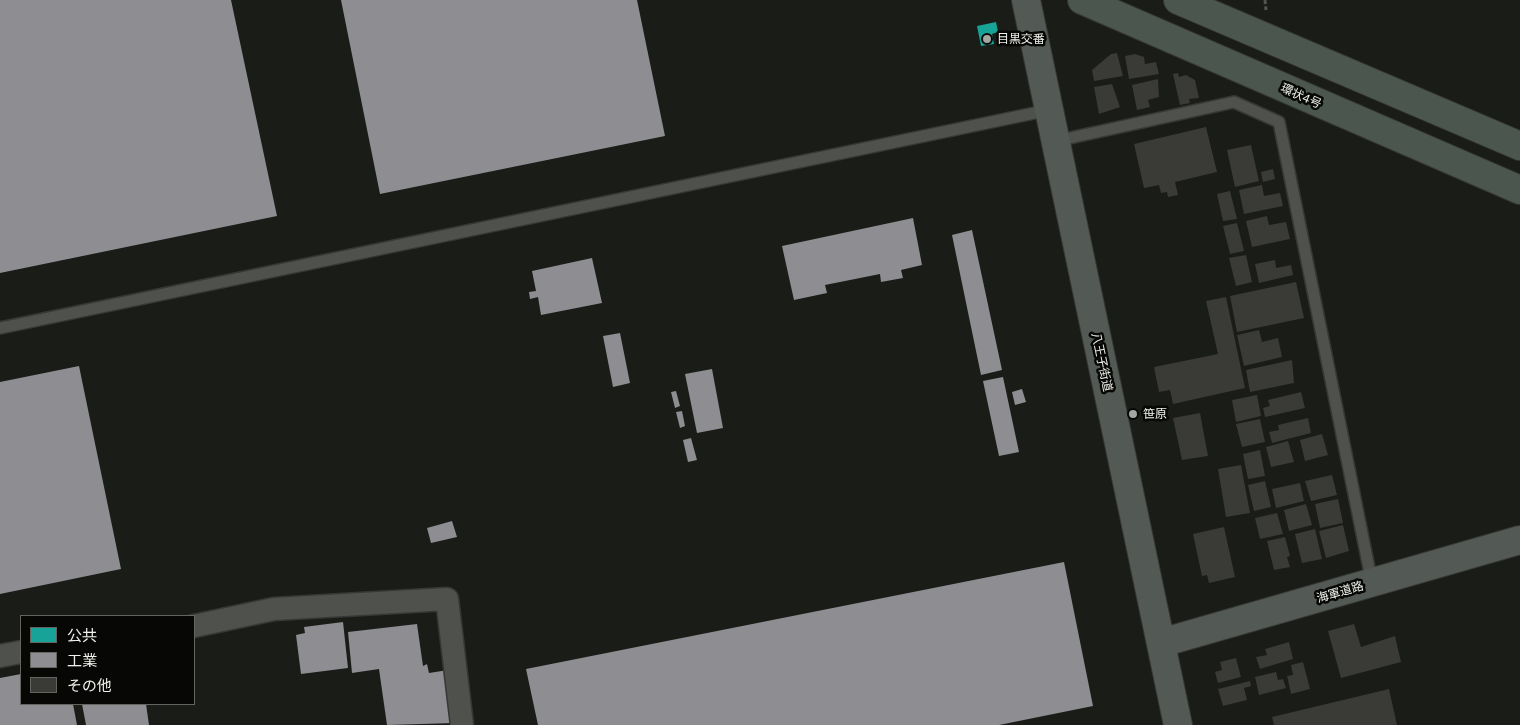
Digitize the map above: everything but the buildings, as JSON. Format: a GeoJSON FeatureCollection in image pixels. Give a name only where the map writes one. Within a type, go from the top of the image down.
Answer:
{"type":"FeatureCollection","features":[{"type":"Feature","properties":{"kind":"main road","name":"環状4号"},"geometry":{"type":"LineString","coordinates":[[1082,0],[1520,190]]}},
{"type":"Feature","properties":{"kind":"main road"},"geometry":{"type":"LineString","coordinates":[[1178,0],[1520,146]]}},
{"type":"Feature","properties":{"kind":"street","name":"八王子街道"},"geometry":{"type":"LineString","coordinates":[[1026,0],[1178,725]]}},
{"type":"Feature","properties":{"kind":"street","name":"海軍道路"},"geometry":{"type":"LineString","coordinates":[[1161,643],[1520,540]]}},
{"type":"Feature","properties":{"kind":"street"},"geometry":{"type":"LineString","coordinates":[[195,626],[274,609],[447,599],[462,725]]}},
{"type":"Feature","properties":{"kind":"street"},"geometry":{"type":"LineString","coordinates":[[0,656],[20,652]]}},
{"type":"Feature","properties":{"kind":"lane"},"geometry":{"type":"LineString","coordinates":[[1056,141],[1234,102],[1279,122],[1372,583]]}},
{"type":"Feature","properties":{"kind":"lane"},"geometry":{"type":"LineString","coordinates":[[0,328],[1049,110]]}},
{"type":"Feature","properties":{"kind":"place","name":"目黒交番"},"geometry":{"type":"Point","coordinates":[987,39]}},
{"type":"Feature","properties":{"kind":"place","name":"笹原"},"geometry":{"type":"Point","coordinates":[1133,414]}}]}
